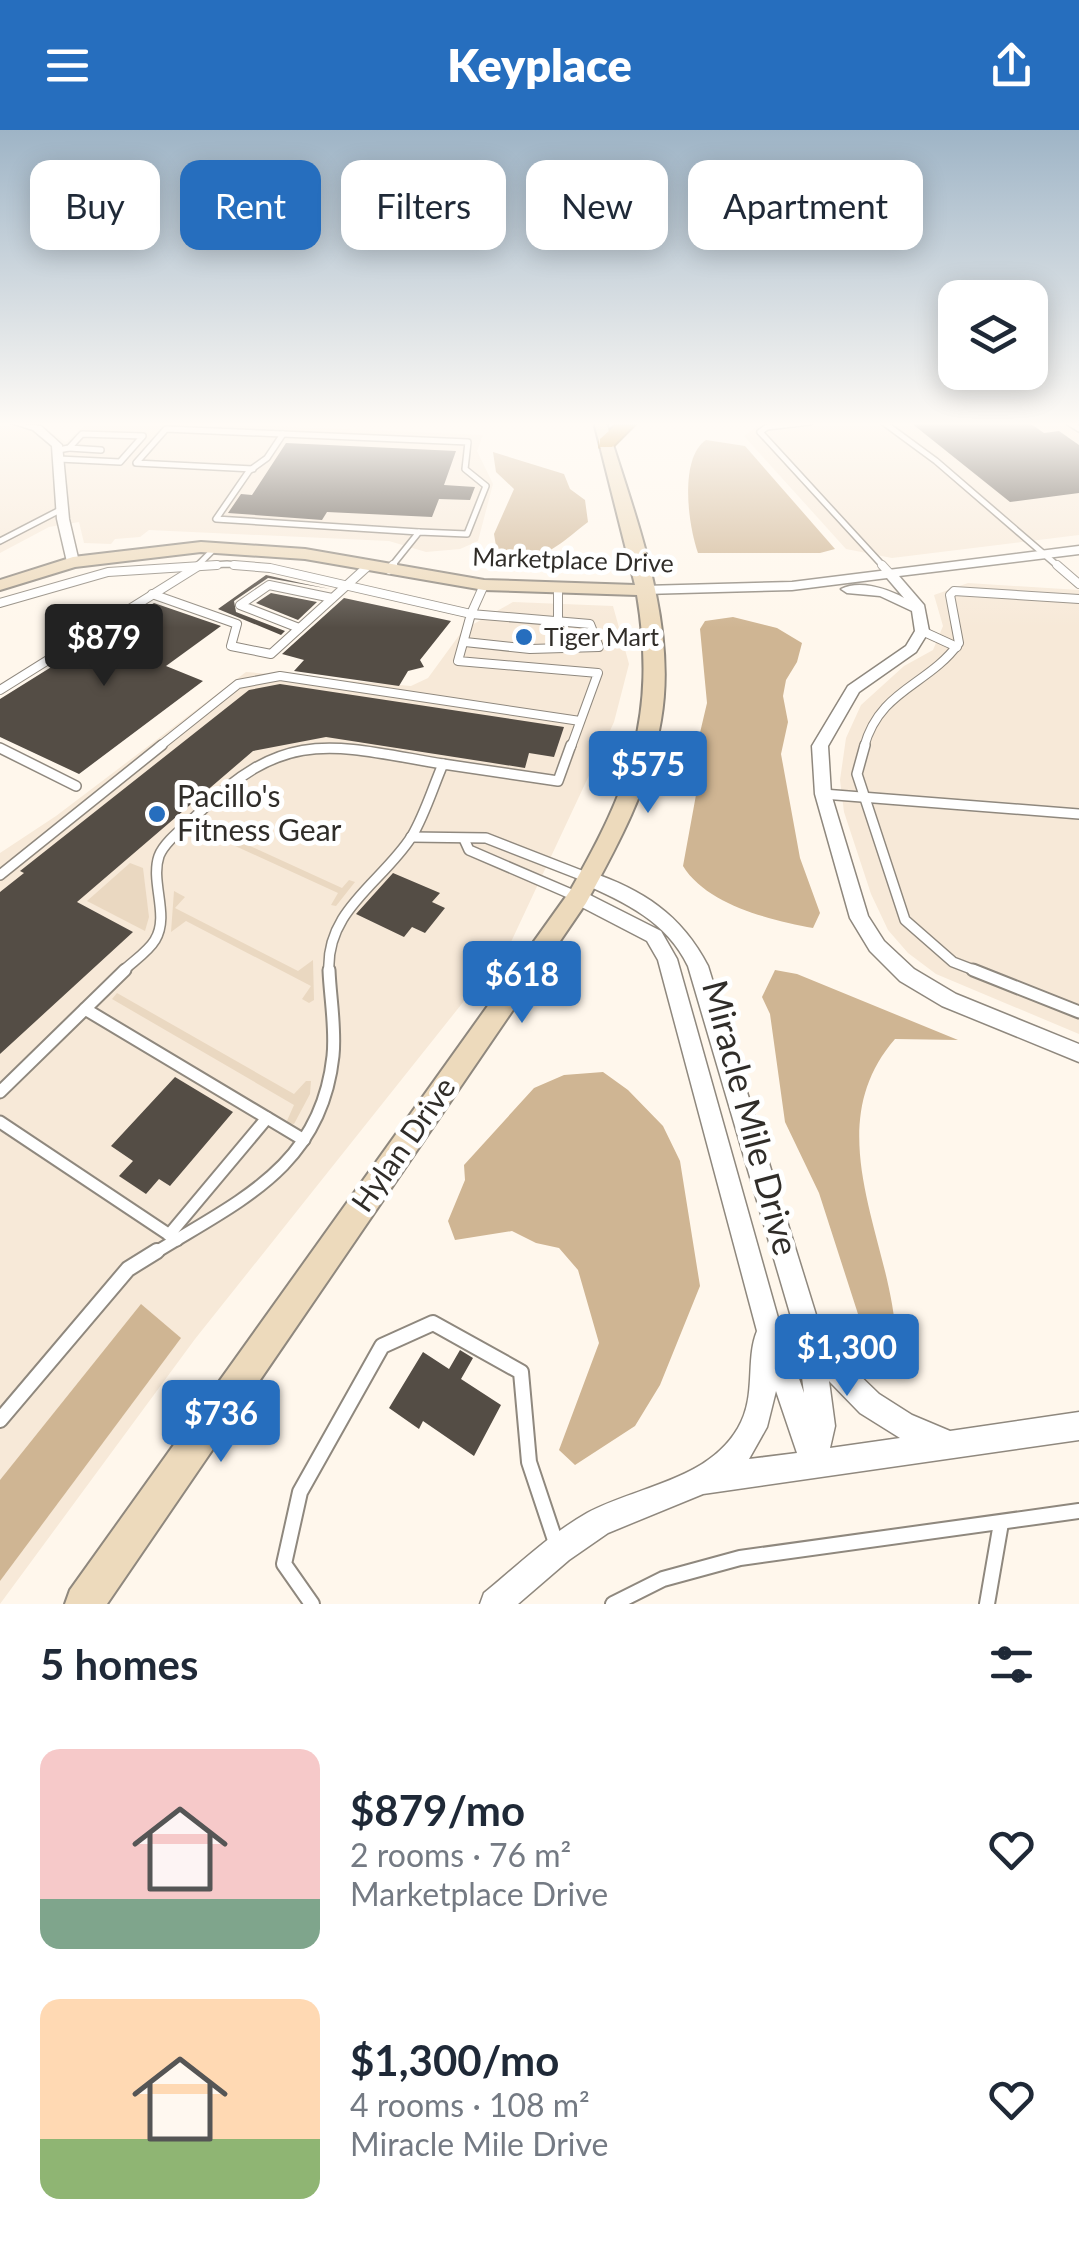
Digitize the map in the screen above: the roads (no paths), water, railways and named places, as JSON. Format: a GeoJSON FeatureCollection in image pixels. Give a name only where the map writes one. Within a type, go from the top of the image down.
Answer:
{"type":"FeatureCollection","features":[{"type":"Feature","properties":{"kind":"main road","name":"Hylan Drive"},"geometry":{"type":"LineString","coordinates":[[84,1604],[583,888],[626,804],[655,690],[644,590],[618,491]]}},
{"type":"Feature","properties":{"kind":"main road","name":"Marketplace Drive"},"geometry":{"type":"LineString","coordinates":[[0,585],[74,562],[216,547],[260,548],[484,585],[644,590]]}},
{"type":"Feature","properties":{"kind":"street"},"geometry":{"type":"LineString","coordinates":[[62,491],[62,514],[74,562]]}},
{"type":"Feature","properties":{"kind":"street","name":"Marketplace Drive"},"geometry":{"type":"LineString","coordinates":[[644,590],[792,586],[1079,550]]}},
{"type":"Feature","properties":{"kind":"street"},"geometry":{"type":"LineString","coordinates":[[892,576],[917,605],[922,624],[911,649],[853,689],[820,746],[824,794],[858,918],[877,946],[907,975],[950,1000],[1079,1053]]}},
{"type":"Feature","properties":{"kind":"street","name":"Marketplace Drive"},"geometry":{"type":"LineString","coordinates":[[792,586],[882,592],[899,598],[922,624]]}},
{"type":"Feature","properties":{"kind":"street"},"geometry":{"type":"LineString","coordinates":[[583,888],[667,918],[690,946],[713,1007],[810,1337],[821,1426],[814,1461]]}},
{"type":"Feature","properties":{"kind":"street","name":"Miracle Mile Drive"},"geometry":{"type":"LineString","coordinates":[[583,888],[654,936],[662,947],[765,1318],[814,1461]]}},
{"type":"Feature","properties":{"kind":"street"},"geometry":{"type":"LineString","coordinates":[[703,1480],[739,1452],[758,1411],[764,1389],[765,1318]]}},
{"type":"Feature","properties":{"kind":"street"},"geometry":{"type":"LineString","coordinates":[[810,1337],[854,1392],[880,1414],[905,1429],[948,1443]]}},
{"type":"Feature","properties":{"kind":"street"},"geometry":{"type":"LineString","coordinates":[[495,1604],[559,1550],[598,1524],[703,1480],[814,1461],[1079,1426]]}},
{"type":"Feature","properties":{"kind":"lane"},"geometry":{"type":"LineString","coordinates":[[237,491],[216,519],[467,534],[484,491]]}},
{"type":"Feature","properties":{"kind":"lane"},"geometry":{"type":"LineString","coordinates":[[814,491],[892,576]]}},
{"type":"Feature","properties":{"kind":"lane"},"geometry":{"type":"LineString","coordinates":[[971,491],[1079,584]]}},
{"type":"Feature","properties":{"kind":"lane"},"geometry":{"type":"LineString","coordinates":[[0,542],[62,514]]}},
{"type":"Feature","properties":{"kind":"lane"},"geometry":{"type":"LineString","coordinates":[[389,570],[419,532]]}},
{"type":"Feature","properties":{"kind":"lane"},"geometry":{"type":"LineString","coordinates":[[0,690],[201,564],[216,547]]}},
{"type":"Feature","properties":{"kind":"lane"},"geometry":{"type":"LineString","coordinates":[[0,602],[108,572],[201,564],[270,568],[471,614],[590,624],[599,647],[530,649],[466,642]]}},
{"type":"Feature","properties":{"kind":"lane"},"geometry":{"type":"LineString","coordinates":[[152,594],[236,624],[231,646],[272,654],[368,566]]}},
{"type":"Feature","properties":{"kind":"lane"},"geometry":{"type":"LineString","coordinates":[[300,628],[240,605],[269,584],[332,598]]}},
{"type":"Feature","properties":{"kind":"lane"},"geometry":{"type":"LineString","coordinates":[[0,1092],[156,940],[162,922],[154,866],[161,850],[254,766],[322,747],[558,781],[598,673],[458,661],[484,585]]}},
{"type":"Feature","properties":{"kind":"lane"},"geometry":{"type":"LineString","coordinates":[[558,589],[558,620]]}},
{"type":"Feature","properties":{"kind":"lane"},"geometry":{"type":"LineString","coordinates":[[1079,600],[954,591],[950,594],[959,626],[957,647],[947,660],[886,703],[867,737],[858,774],[905,920],[953,962],[1079,1012]]}},
{"type":"Feature","properties":{"kind":"lane"},"geometry":{"type":"LineString","coordinates":[[922,624],[957,647]]}},
{"type":"Feature","properties":{"kind":"lane"},"geometry":{"type":"LineString","coordinates":[[0,875],[238,684],[280,676],[580,720]]}},
{"type":"Feature","properties":{"kind":"lane"},"geometry":{"type":"LineString","coordinates":[[0,748],[76,786]]}},
{"type":"Feature","properties":{"kind":"lane"},"geometry":{"type":"LineString","coordinates":[[0,1420],[128,1269],[254,1192],[293,1158],[321,1110],[333,1054],[328,960],[335,930],[364,888],[412,837],[443,764]]}},
{"type":"Feature","properties":{"kind":"lane"},"geometry":{"type":"LineString","coordinates":[[824,794],[1079,814]]}},
{"type":"Feature","properties":{"kind":"lane"},"geometry":{"type":"LineString","coordinates":[[412,837],[486,838],[583,888]]}},
{"type":"Feature","properties":{"kind":"lane"},"geometry":{"type":"LineString","coordinates":[[464,839],[469,850],[583,888]]}},
{"type":"Feature","properties":{"kind":"lane"},"geometry":{"type":"LineString","coordinates":[[85,1009],[304,1140]]}},
{"type":"Feature","properties":{"kind":"lane"},"geometry":{"type":"LineString","coordinates":[[173,1238],[267,1118]]}},
{"type":"Feature","properties":{"kind":"lane"},"geometry":{"type":"LineString","coordinates":[[0,1122],[173,1238]]}},
{"type":"Feature","properties":{"kind":"lane"},"geometry":{"type":"LineString","coordinates":[[311,1602],[284,1564],[300,1492],[382,1346],[432,1323],[521,1372],[528,1462],[559,1550]]}},
{"type":"Feature","properties":{"kind":"lane"},"geometry":{"type":"LineString","coordinates":[[613,1604],[663,1579],[740,1558],[1079,1511]]}},
{"type":"Feature","properties":{"kind":"lane"},"geometry":{"type":"LineString","coordinates":[[986,1604],[1001,1523]]}},
{"type":"Feature","properties":{"kind":"place","name":"Tiger Mart"},"geometry":{"type":"Point","coordinates":[524,637]}},
{"type":"Feature","properties":{"kind":"place","name":"Pacillo's Fitness Gear"},"geometry":{"type":"Point","coordinates":[157,814]}}]}
